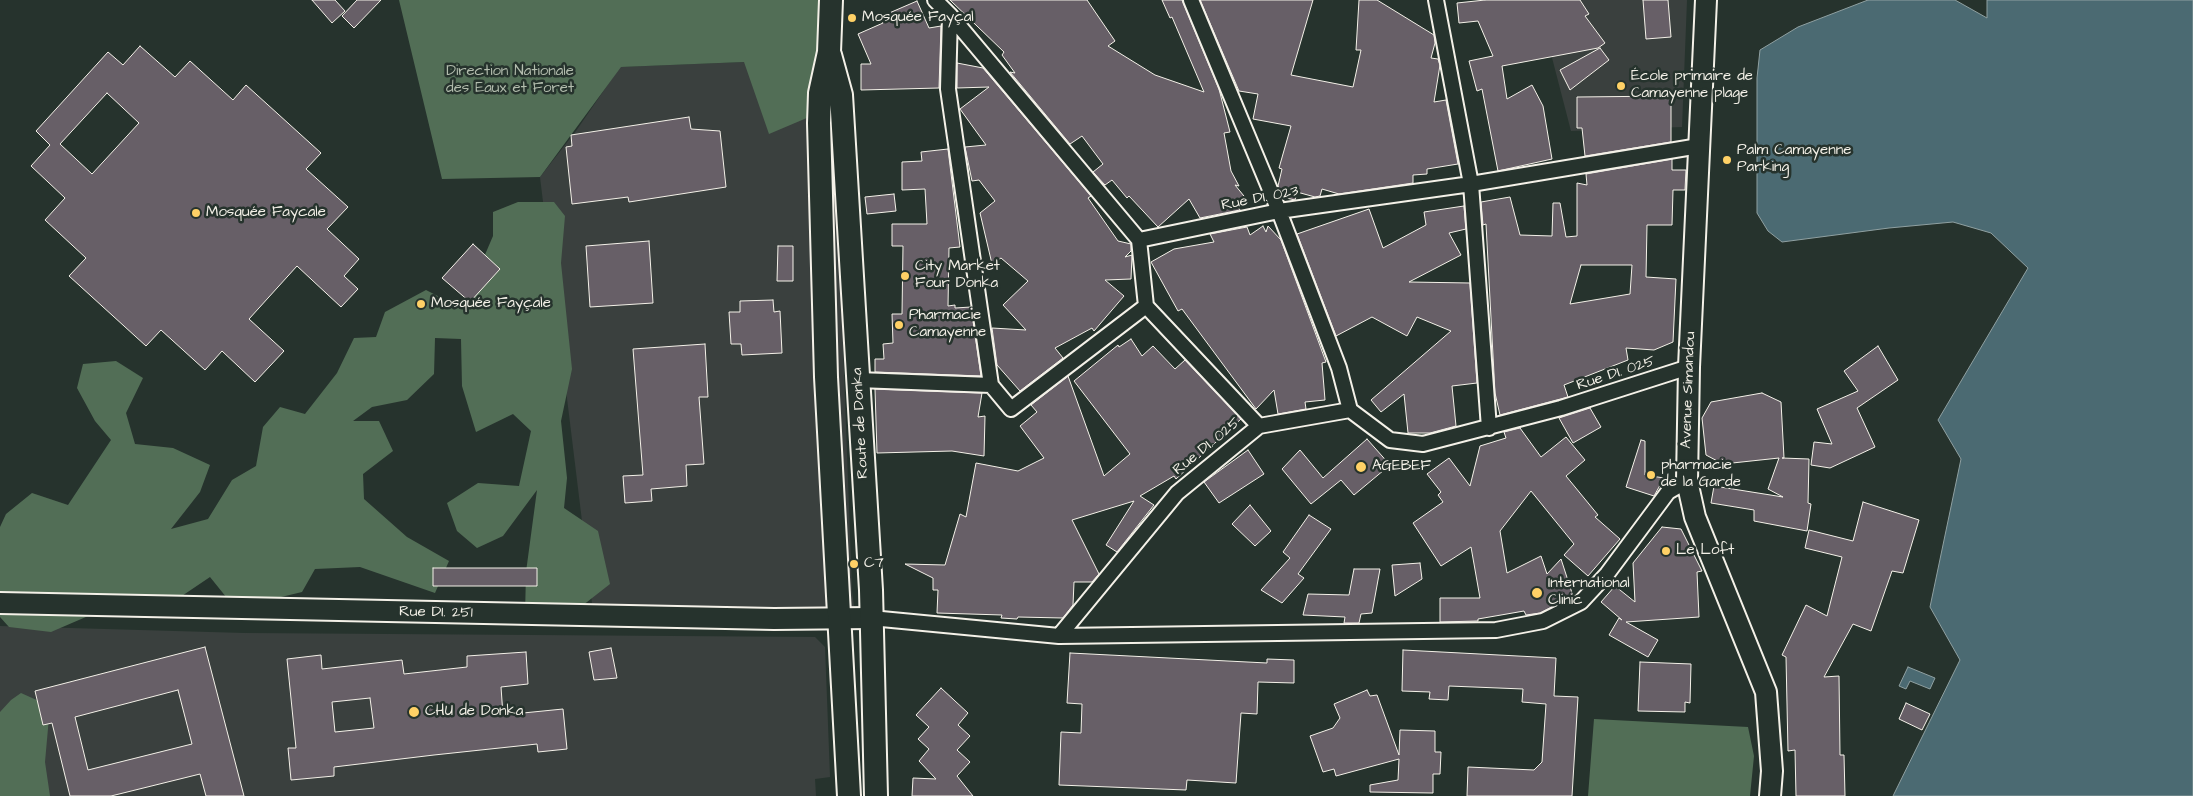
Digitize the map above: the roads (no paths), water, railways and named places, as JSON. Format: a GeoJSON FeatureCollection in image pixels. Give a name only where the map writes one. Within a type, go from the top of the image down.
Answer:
{"type":"FeatureCollection","features":[{"type":"Feature","properties":{"kind":"main road","name":"Route de Donka"},"geometry":{"type":"LineString","coordinates":[[831,0],[829,52],[820,93],[819,123],[826,377],[849,796]]}},
{"type":"Feature","properties":{"kind":"main road","name":"Avenue Simandou"},"geometry":{"type":"LineString","coordinates":[[1706,0],[1689,367],[1687,481],[1695,517],[1766,692],[1772,771],[1770,796]]}},
{"type":"Feature","properties":{"kind":"main road","name":"Route de Donka"},"geometry":{"type":"LineString","coordinates":[[829,52],[841,95],[871,618],[876,796]]}},
{"type":"Feature","properties":{"kind":"main road","name":"Rue DI. 251"},"geometry":{"type":"LineString","coordinates":[[0,603],[764,619],[871,618]]}},
{"type":"Feature","properties":{"kind":"street"},"geometry":{"type":"LineString","coordinates":[[935,0],[950,15],[1139,240],[1146,306],[1259,426]]}},
{"type":"Feature","properties":{"kind":"street"},"geometry":{"type":"LineString","coordinates":[[1191,0],[1279,211],[1339,368],[1350,410]]}},
{"type":"Feature","properties":{"kind":"street"},"geometry":{"type":"LineString","coordinates":[[1436,0],[1470,184],[1489,428]]}},
{"type":"Feature","properties":{"kind":"street"},"geometry":{"type":"LineString","coordinates":[[950,15],[948,89],[991,384],[1011,408],[1146,306]]}},
{"type":"Feature","properties":{"kind":"street","name":"Rue DI. 023"},"geometry":{"type":"LineString","coordinates":[[1139,240],[1279,211],[1470,184],[1699,146]]}},
{"type":"Feature","properties":{"kind":"street","name":"Rue DI. 025"},"geometry":{"type":"LineString","coordinates":[[1059,636],[1177,493],[1259,426],[1350,410],[1390,440],[1423,444],[1489,428],[1689,367]]}},
{"type":"Feature","properties":{"kind":"street"},"geometry":{"type":"LineString","coordinates":[[858,380],[991,384]]}},
{"type":"Feature","properties":{"kind":"street"},"geometry":{"type":"LineString","coordinates":[[871,618],[1059,636],[1496,630],[1543,621],[1581,602],[1608,574],[1668,492],[1687,481]]}},
{"type":"Feature","properties":{"kind":"water"},"geometry":{"type":"Polygon","coordinates":[[[1868,0],[1955,0],[1987,18],[1987,0],[2193,0],[2193,796],[1893,796],[1960,660],[1930,607],[1961,459],[1938,420],[2028,268],[1991,233],[1953,222],[1782,242],[1768,231],[1757,213],[1757,78],[1760,50],[1798,27],[1868,0]]]}},
{"type":"Feature","properties":{"kind":"water"},"geometry":{"type":"Polygon","coordinates":[[[1908,667],[1935,678],[1930,689],[1910,681],[1906,689],[1899,686],[1908,667]]]}},
{"type":"Feature","properties":{"kind":"place","name":"Mosquée Fayçal"},"geometry":{"type":"Point","coordinates":[852,18]}},
{"type":"Feature","properties":{"kind":"place","name":"École primaire de Camayenne plage"},"geometry":{"type":"Point","coordinates":[1621,86]}},
{"type":"Feature","properties":{"kind":"place","name":"Palm Camayenne Parking"},"geometry":{"type":"Point","coordinates":[1727,160]}},
{"type":"Feature","properties":{"kind":"place","name":"Mosquée Faycale"},"geometry":{"type":"Point","coordinates":[196,213]}},
{"type":"Feature","properties":{"kind":"place","name":"City Market Four Donka"},"geometry":{"type":"Point","coordinates":[905,276]}},
{"type":"Feature","properties":{"kind":"place","name":"Mosquée Fayçale"},"geometry":{"type":"Point","coordinates":[421,304]}},
{"type":"Feature","properties":{"kind":"place","name":"Pharmacie Camayenne"},"geometry":{"type":"Point","coordinates":[899,325]}},
{"type":"Feature","properties":{"kind":"place","name":"AGEBEF"},"geometry":{"type":"Point","coordinates":[1361,467]}},
{"type":"Feature","properties":{"kind":"place","name":"pharmacie de la Garde"},"geometry":{"type":"Point","coordinates":[1651,475]}},
{"type":"Feature","properties":{"kind":"place","name":"Le Loft"},"geometry":{"type":"Point","coordinates":[1666,551]}},
{"type":"Feature","properties":{"kind":"place","name":"C7"},"geometry":{"type":"Point","coordinates":[854,564]}},
{"type":"Feature","properties":{"kind":"place","name":"International Clinic"},"geometry":{"type":"Point","coordinates":[1537,593]}},
{"type":"Feature","properties":{"kind":"place","name":"CHU de Donka"},"geometry":{"type":"Point","coordinates":[414,712]}},
{"type":"Feature","properties":{"kind":"park label","name":"Direction Nationale des Eaux et Foret"},"geometry":{"type":"Point","coordinates":[510,80]}}]}
